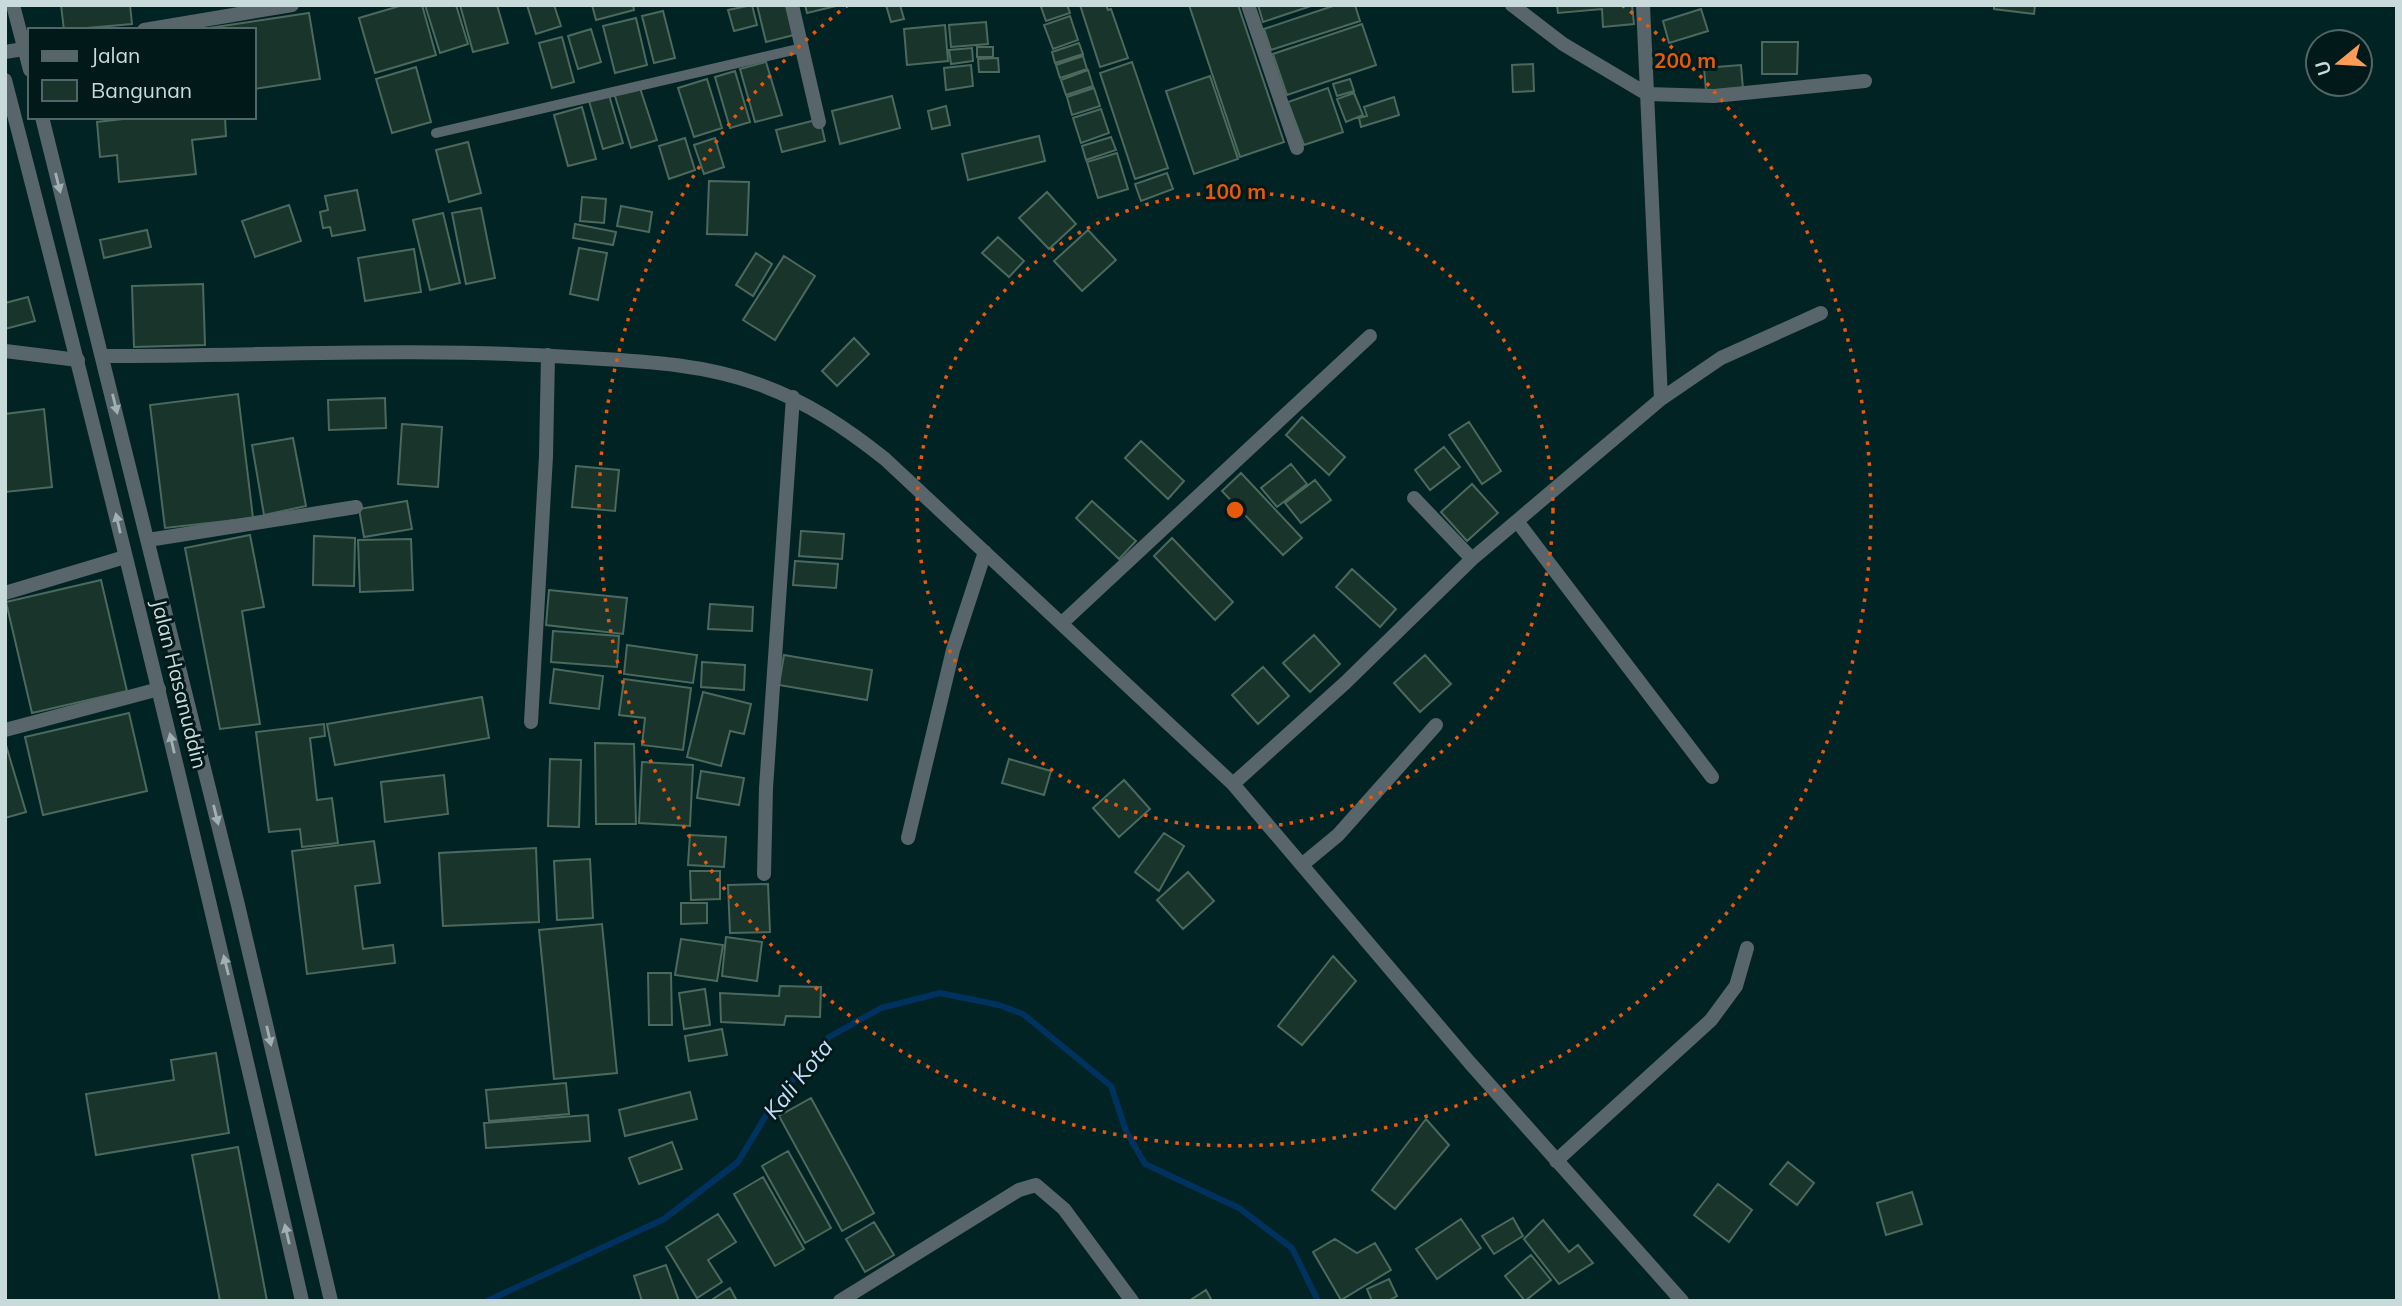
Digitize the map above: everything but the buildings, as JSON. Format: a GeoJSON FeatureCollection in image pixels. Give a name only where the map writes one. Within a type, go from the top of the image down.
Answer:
{"type":"FeatureCollection","features":[{"type":"Feature","properties":{"kind":"street"},"geometry":{"type":"LineString","coordinates":[[5,52],[27,49],[13,5]]}},
{"type":"Feature","properties":{"kind":"street"},"geometry":{"type":"LineString","coordinates":[[156,28],[292,5]]}},
{"type":"Feature","properties":{"kind":"street"},"geometry":{"type":"LineString","coordinates":[[792,5],[819,122]]}},
{"type":"Feature","properties":{"kind":"street"},"geometry":{"type":"LineString","coordinates":[[1248,5],[1297,148]]}},
{"type":"Feature","properties":{"kind":"street"},"geometry":{"type":"LineString","coordinates":[[1512,5],[1563,44],[1647,94],[1726,95],[1864,81]]}},
{"type":"Feature","properties":{"kind":"street"},"geometry":{"type":"LineString","coordinates":[[1643,5],[1661,399]]}},
{"type":"Feature","properties":{"kind":"street","name":"Jalan Hasanuddin"},"geometry":{"type":"LineString","coordinates":[[5,80],[78,359],[233,992],[302,1301]]}},
{"type":"Feature","properties":{"kind":"street","name":"Jalan Hasanuddin"},"geometry":{"type":"LineString","coordinates":[[43,119],[148,540],[331,1301]]}},
{"type":"Feature","properties":{"kind":"street"},"geometry":{"type":"LineString","coordinates":[[1233,784],[1345,683],[1472,559],[1661,399],[1721,358],[1821,313]]}},
{"type":"Feature","properties":{"kind":"street"},"geometry":{"type":"LineString","coordinates":[[1062,623],[1370,336]]}},
{"type":"Feature","properties":{"kind":"street"},"geometry":{"type":"LineString","coordinates":[[5,351],[37,352],[78,359]]}},
{"type":"Feature","properties":{"kind":"street"},"geometry":{"type":"LineString","coordinates":[[103,356],[440,351],[548,355],[706,369],[793,397],[843,426],[885,459],[1233,784],[1556,1161],[1682,1301]]}},
{"type":"Feature","properties":{"kind":"street"},"geometry":{"type":"LineString","coordinates":[[531,722],[546,469],[548,355]]}},
{"type":"Feature","properties":{"kind":"street"},"geometry":{"type":"LineString","coordinates":[[764,874],[766,788],[793,397]]}},
{"type":"Feature","properties":{"kind":"street"},"geometry":{"type":"LineString","coordinates":[[1414,498],[1472,559]]}},
{"type":"Feature","properties":{"kind":"street"},"geometry":{"type":"LineString","coordinates":[[148,540],[356,507]]}},
{"type":"Feature","properties":{"kind":"street"},"geometry":{"type":"LineString","coordinates":[[1517,521],[1712,777]]}},
{"type":"Feature","properties":{"kind":"street"},"geometry":{"type":"LineString","coordinates":[[908,838],[953,650],[985,552]]}},
{"type":"Feature","properties":{"kind":"street"},"geometry":{"type":"LineString","coordinates":[[5,593],[125,557]]}},
{"type":"Feature","properties":{"kind":"street"},"geometry":{"type":"LineString","coordinates":[[5,730],[159,689]]}},
{"type":"Feature","properties":{"kind":"street"},"geometry":{"type":"LineString","coordinates":[[1303,864],[1338,835],[1436,725]]}},
{"type":"Feature","properties":{"kind":"street"},"geometry":{"type":"LineString","coordinates":[[1556,1161],[1727,1002],[1742,971],[1747,948]]}},
{"type":"Feature","properties":{"kind":"street"},"geometry":{"type":"LineString","coordinates":[[233,992],[257,987]]}},
{"type":"Feature","properties":{"kind":"street"},"geometry":{"type":"LineString","coordinates":[[840,1301],[1019,1190],[1036,1185],[1064,1209],[1132,1301]]}},
{"type":"Feature","properties":{"kind":"lane"},"geometry":{"type":"LineString","coordinates":[[436,133],[802,48]]}},
{"type":"Feature","properties":{"kind":"waterway","name":"Kali Kota"},"geometry":{"type":"LineString","coordinates":[[487,1301],[664,1219],[738,1162],[774,1102],[829,1037],[881,1008],[940,993],[999,1005],[1023,1014],[1111,1086],[1126,1131],[1145,1164],[1239,1208],[1292,1248],[1318,1301]]}}]}
